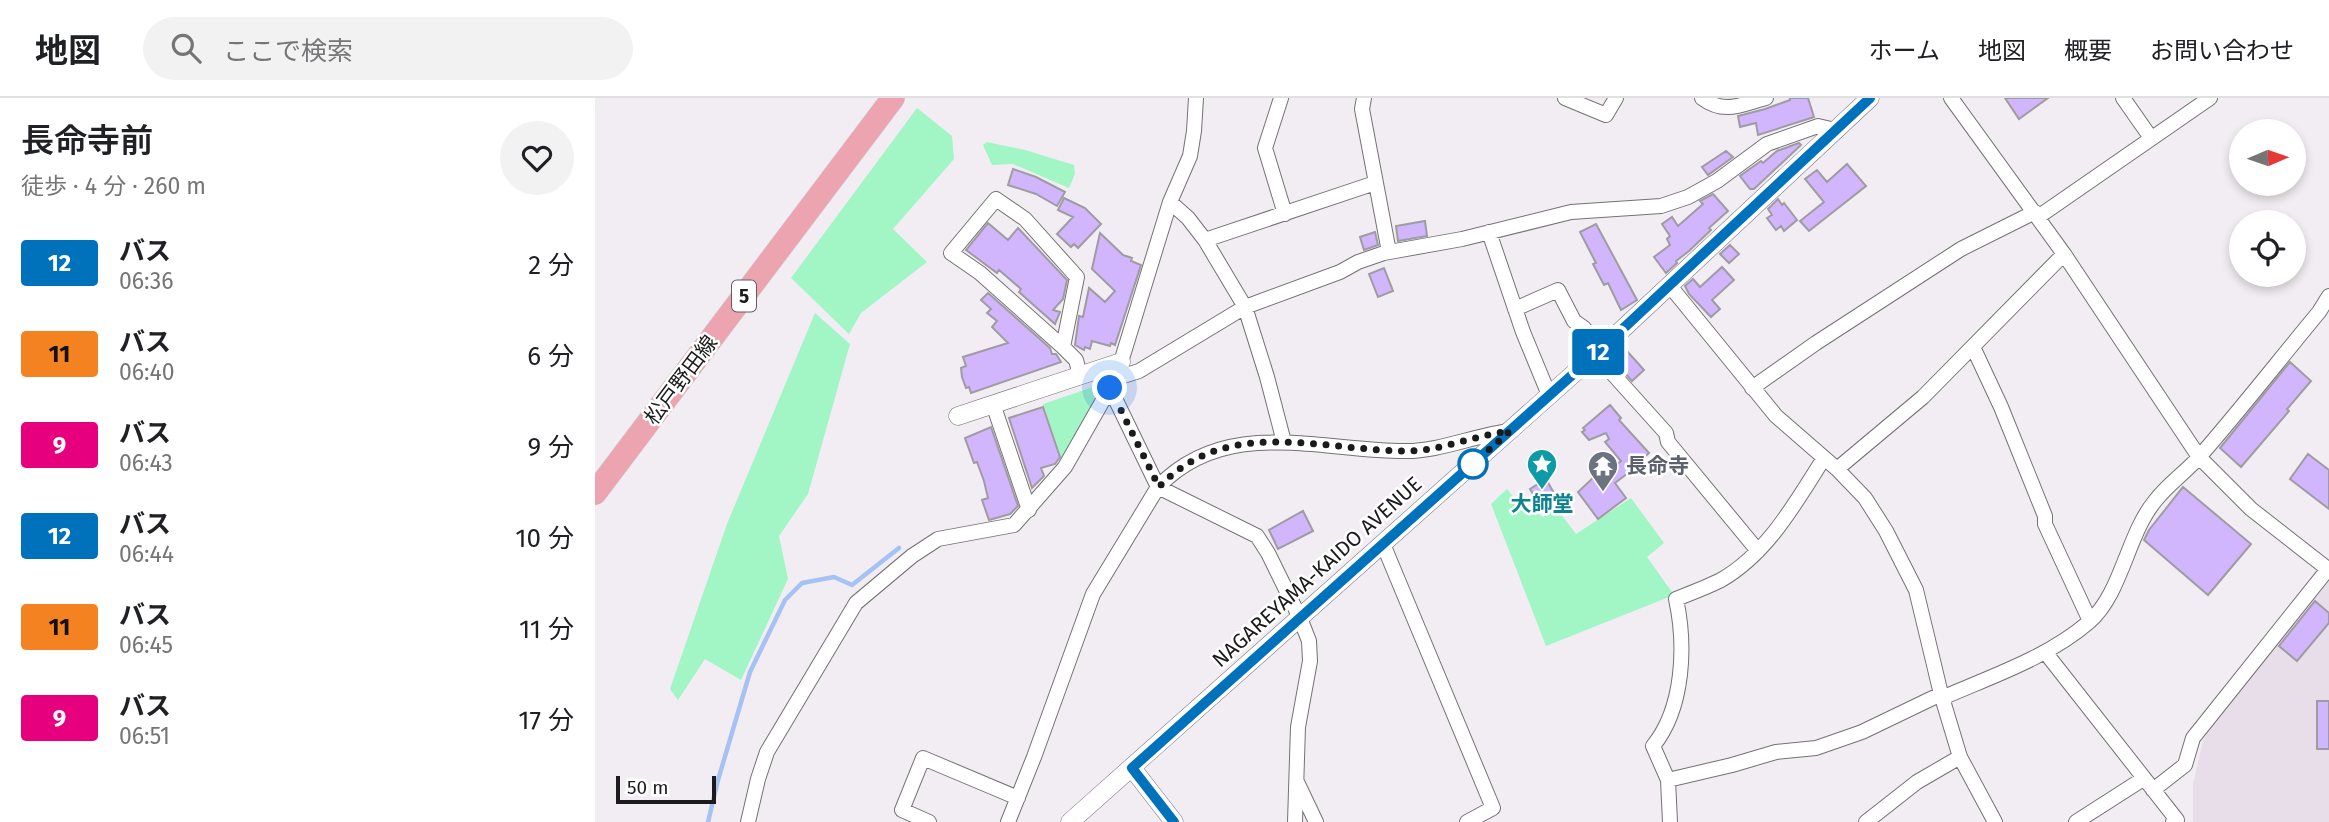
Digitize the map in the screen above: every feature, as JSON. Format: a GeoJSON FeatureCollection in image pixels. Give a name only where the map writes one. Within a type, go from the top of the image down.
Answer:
{"type":"FeatureCollection","features":[{"type":"Feature","properties":{"kind":"main road","name":"松戸野田線"},"geometry":{"type":"LineString","coordinates":[[595,494],[893,98]]}},
{"type":"Feature","properties":{"kind":"street"},"geometry":{"type":"LineString","coordinates":[[748,822],[767,752],[856,603],[912,556],[939,539],[1014,525],[1065,467],[1112,384],[1121,362],[1170,202],[1190,156],[1196,98]]}},
{"type":"Feature","properties":{"kind":"street"},"geometry":{"type":"LineString","coordinates":[[1281,98],[1265,148],[1285,214]]}},
{"type":"Feature","properties":{"kind":"street"},"geometry":{"type":"LineString","coordinates":[[1364,98],[1361,109],[1389,253]]}},
{"type":"Feature","properties":{"kind":"street"},"geometry":{"type":"LineString","coordinates":[[1565,98],[1606,116],[1616,98]]}},
{"type":"Feature","properties":{"kind":"street"},"geometry":{"type":"LineString","coordinates":[[1702,98],[1716,107],[1729,108],[1766,98]]}},
{"type":"Feature","properties":{"kind":"street","name":"NAGAREYAMA-KAIDO AVENUE"},"geometry":{"type":"LineString","coordinates":[[1070,822],[1510,431],[1670,286],[1870,98]]}},
{"type":"Feature","properties":{"kind":"street"},"geometry":{"type":"LineString","coordinates":[[1951,98],[2037,214],[2199,457],[2251,509],[2329,570],[2193,738],[2185,765],[2154,790]]}},
{"type":"Feature","properties":{"kind":"street"},"geometry":{"type":"LineString","coordinates":[[2123,98],[2151,138]]}},
{"type":"Feature","properties":{"kind":"street"},"geometry":{"type":"LineString","coordinates":[[1752,388],[1961,249],[2037,214],[2210,98]]}},
{"type":"Feature","properties":{"kind":"street"},"geometry":{"type":"LineString","coordinates":[[1112,384],[1139,371],[1245,307],[1340,272],[1358,262],[1571,212],[1661,206],[1688,197],[1717,181],[1767,144],[1818,126],[1835,130]]}},
{"type":"Feature","properties":{"kind":"street"},"geometry":{"type":"LineString","coordinates":[[1205,240],[1375,183]]}},
{"type":"Feature","properties":{"kind":"street"},"geometry":{"type":"LineString","coordinates":[[1063,347],[1077,277],[1025,219],[996,199],[951,253],[987,279],[1063,347],[1076,360],[1080,375]]}},
{"type":"Feature","properties":{"kind":"street"},"geometry":{"type":"LineString","coordinates":[[1170,202],[1188,218],[1205,240],[1245,307],[1284,442]]}},
{"type":"Feature","properties":{"kind":"street"},"geometry":{"type":"LineString","coordinates":[[1489,232],[1515,309],[1549,395]]}},
{"type":"Feature","properties":{"kind":"street"},"geometry":{"type":"LineString","coordinates":[[1837,469],[1923,397],[2064,254]]}},
{"type":"Feature","properties":{"kind":"street"},"geometry":{"type":"LineString","coordinates":[[1670,286],[1776,416],[1837,469],[1865,498],[1886,531],[1916,590],[1941,696],[1960,758],[1994,822]]}},
{"type":"Feature","properties":{"kind":"street"},"geometry":{"type":"LineString","coordinates":[[1515,309],[1558,290],[1574,321],[1584,328],[1596,353],[1666,433],[1668,442],[1758,551]]}},
{"type":"Feature","properties":{"kind":"street"},"geometry":{"type":"LineString","coordinates":[[1668,780],[1776,752],[1816,748],[1862,732],[2045,652],[2090,621],[2097,614],[2126,561],[2132,541],[2155,500],[2199,457],[2319,312],[2329,296]]}},
{"type":"Feature","properties":{"kind":"street"},"geometry":{"type":"LineString","coordinates":[[1973,347],[2045,516],[2045,524],[2090,621]]}},
{"type":"Feature","properties":{"kind":"street"},"geometry":{"type":"LineString","coordinates":[[958,416],[1121,362]]}},
{"type":"Feature","properties":{"kind":"street"},"geometry":{"type":"LineString","coordinates":[[1112,384],[1159,487],[1257,536],[1300,618],[1309,641],[1310,661],[1298,727],[1295,822]]}},
{"type":"Feature","properties":{"kind":"street"},"geometry":{"type":"LineString","coordinates":[[993,404],[1029,510]]}},
{"type":"Feature","properties":{"kind":"street"},"geometry":{"type":"LineString","coordinates":[[1008,822],[1093,594],[1159,487],[1184,464],[1219,449],[1263,441],[1407,452],[1486,433],[1510,431]]}},
{"type":"Feature","properties":{"kind":"street"},"geometry":{"type":"LineString","coordinates":[[1670,822],[1668,780],[1653,746],[1666,731],[1678,688],[1682,624],[1676,599],[1721,579],[1758,551],[1794,505],[1824,458]]}},
{"type":"Feature","properties":{"kind":"street"},"geometry":{"type":"LineString","coordinates":[[1383,544],[1493,807],[1467,822]]}},
{"type":"Feature","properties":{"kind":"street"},"geometry":{"type":"LineString","coordinates":[[2045,652],[2177,820],[2173,822]]}},
{"type":"Feature","properties":{"kind":"street"},"geometry":{"type":"LineString","coordinates":[[929,822],[902,810],[923,758],[1017,798]]}},
{"type":"Feature","properties":{"kind":"street"},"geometry":{"type":"LineString","coordinates":[[1866,822],[1917,782],[1960,758]]}},
{"type":"Feature","properties":{"kind":"street"},"geometry":{"type":"LineString","coordinates":[[1132,768],[1174,822]]}},
{"type":"Feature","properties":{"kind":"street"},"geometry":{"type":"LineString","coordinates":[[1295,777],[1316,822]]}},
{"type":"Feature","properties":{"kind":"street"},"geometry":{"type":"LineString","coordinates":[[2076,822],[2143,779]]}},
{"type":"Feature","properties":{"kind":"shaded area"},"geometry":{"type":"Polygon","coordinates":[[[2329,580],[2329,822],[2193,822],[2193,784],[2203,741],[2232,691],[2323,581],[2329,580]]]}},
{"type":"Feature","properties":{"kind":"green space"},"geometry":{"type":"Polygon","coordinates":[[[917,108],[952,136],[954,159],[893,229],[927,262],[861,313],[849,334],[791,278],[917,108]]]}},
{"type":"Feature","properties":{"kind":"green space"},"geometry":{"type":"Polygon","coordinates":[[[987,142],[1074,165],[1075,174],[1069,188],[1013,164],[992,165],[983,145],[987,142]]]}},
{"type":"Feature","properties":{"kind":"green space"},"geometry":{"type":"Polygon","coordinates":[[[815,313],[850,344],[808,494],[779,536],[788,579],[741,680],[705,659],[678,700],[670,689],[727,524],[815,313]]]}},
{"type":"Feature","properties":{"kind":"green space"},"geometry":{"type":"Polygon","coordinates":[[[1096,386],[1101,394],[1062,461],[1043,404],[1096,386]]]}},
{"type":"Feature","properties":{"kind":"green space"},"geometry":{"type":"Polygon","coordinates":[[[1507,489],[1527,515],[1536,512],[1543,517],[1557,509],[1576,534],[1631,498],[1664,543],[1647,557],[1674,595],[1546,646],[1491,504],[1507,489]]]}},
{"type":"Feature","properties":{"kind":"building"},"geometry":{"type":"Polygon","coordinates":[[[1790,98],[1808,98],[1814,117],[1758,135],[1756,123],[1740,127],[1738,116],[1765,109],[1790,98]]]}},
{"type":"Feature","properties":{"kind":"building"},"geometry":{"type":"Polygon","coordinates":[[[2005,98],[2048,98],[2019,119],[2005,98]]]}},
{"type":"Feature","properties":{"kind":"building"},"geometry":{"type":"Polygon","coordinates":[[[1799,143],[1801,145],[1754,189],[1750,189],[1740,176],[1761,161],[1763,163],[1777,151],[1799,143]]]}},
{"type":"Feature","properties":{"kind":"building"},"geometry":{"type":"Polygon","coordinates":[[[1726,151],[1733,157],[1708,175],[1702,167],[1726,151]]]}},
{"type":"Feature","properties":{"kind":"building"},"geometry":{"type":"Polygon","coordinates":[[[1847,164],[1866,186],[1809,231],[1800,221],[1824,202],[1805,179],[1817,170],[1827,182],[1847,164]]]}},
{"type":"Feature","properties":{"kind":"building"},"geometry":{"type":"Polygon","coordinates":[[[1013,169],[1065,192],[1057,206],[1036,194],[1008,185],[1013,169]]]}},
{"type":"Feature","properties":{"kind":"building"},"geometry":{"type":"Polygon","coordinates":[[[1713,194],[1728,211],[1666,273],[1654,257],[1670,245],[1667,239],[1670,236],[1662,224],[1672,217],[1678,226],[1703,204],[1700,201],[1713,194]]]}},
{"type":"Feature","properties":{"kind":"building"},"geometry":{"type":"Polygon","coordinates":[[[1064,198],[1085,208],[1101,224],[1078,248],[1074,244],[1071,247],[1057,234],[1073,217],[1058,210],[1064,198]]]}},
{"type":"Feature","properties":{"kind":"building"},"geometry":{"type":"Polygon","coordinates":[[[1778,199],[1797,220],[1784,231],[1781,226],[1776,230],[1767,218],[1772,215],[1768,209],[1778,199]]]}},
{"type":"Feature","properties":{"kind":"building"},"geometry":{"type":"Polygon","coordinates":[[[1425,221],[1427,236],[1398,241],[1396,226],[1425,221]]]}},
{"type":"Feature","properties":{"kind":"building"},"geometry":{"type":"Polygon","coordinates":[[[988,223],[1008,240],[1018,228],[1067,280],[1063,299],[1053,310],[1060,312],[1055,324],[999,270],[997,273],[966,250],[988,223]]]}},
{"type":"Feature","properties":{"kind":"building"},"geometry":{"type":"Polygon","coordinates":[[[1596,224],[1637,300],[1621,310],[1608,283],[1604,285],[1580,232],[1596,224]]]}},
{"type":"Feature","properties":{"kind":"building"},"geometry":{"type":"Polygon","coordinates":[[[1375,232],[1378,245],[1364,250],[1360,237],[1375,232]]]}},
{"type":"Feature","properties":{"kind":"building"},"geometry":{"type":"Polygon","coordinates":[[[1100,233],[1123,255],[1141,265],[1115,345],[1092,341],[1090,349],[1085,347],[1084,350],[1075,345],[1079,316],[1083,317],[1089,288],[1105,302],[1115,291],[1092,269],[1100,233]]]}},
{"type":"Feature","properties":{"kind":"building"},"geometry":{"type":"Polygon","coordinates":[[[1730,245],[1739,254],[1729,263],[1720,254],[1730,245]]]}},
{"type":"Feature","properties":{"kind":"building"},"geometry":{"type":"Polygon","coordinates":[[[1722,267],[1734,280],[1712,300],[1720,309],[1711,317],[1685,286],[1693,279],[1700,287],[1722,267]]]}},
{"type":"Feature","properties":{"kind":"building"},"geometry":{"type":"Polygon","coordinates":[[[1384,268],[1393,291],[1378,297],[1369,274],[1384,268]]]}},
{"type":"Feature","properties":{"kind":"building"},"geometry":{"type":"Polygon","coordinates":[[[988,293],[1050,348],[1052,354],[1056,354],[1061,362],[971,393],[962,377],[961,368],[966,366],[963,357],[1008,343],[992,327],[997,321],[987,313],[991,309],[981,300],[988,293]]]}},
{"type":"Feature","properties":{"kind":"building"},"geometry":{"type":"Polygon","coordinates":[[[1626,350],[1644,370],[1632,381],[1614,361],[1626,350]]]}},
{"type":"Feature","properties":{"kind":"building"},"geometry":{"type":"Polygon","coordinates":[[[2290,362],[2311,381],[2241,467],[2220,448],[2290,362]]]}},
{"type":"Feature","properties":{"kind":"building"},"geometry":{"type":"Polygon","coordinates":[[[1610,405],[1621,418],[1619,420],[1649,453],[1615,483],[1626,498],[1598,519],[1578,492],[1596,475],[1598,478],[1621,461],[1605,442],[1609,439],[1606,433],[1589,440],[1582,432],[1585,430],[1583,428],[1610,405]]]}},
{"type":"Feature","properties":{"kind":"building"},"geometry":{"type":"Polygon","coordinates":[[[1043,407],[1060,457],[1055,464],[1041,468],[1044,476],[1032,488],[1009,418],[1043,407]]]}},
{"type":"Feature","properties":{"kind":"building"},"geometry":{"type":"Polygon","coordinates":[[[991,427],[1018,506],[1010,514],[989,520],[982,500],[988,498],[984,481],[965,438],[991,427]]]}},
{"type":"Feature","properties":{"kind":"building"},"geometry":{"type":"Polygon","coordinates":[[[2308,454],[2329,470],[2329,509],[2290,479],[2308,454]]]}},
{"type":"Feature","properties":{"kind":"building"},"geometry":{"type":"Polygon","coordinates":[[[1546,479],[1555,495],[1540,505],[1530,489],[1546,479]]]}},
{"type":"Feature","properties":{"kind":"building"},"geometry":{"type":"Polygon","coordinates":[[[2183,487],[2251,544],[2208,595],[2144,540],[2183,487]]]}},
{"type":"Feature","properties":{"kind":"building"},"geometry":{"type":"Polygon","coordinates":[[[1303,511],[1313,531],[1278,549],[1269,530],[1303,511]]]}},
{"type":"Feature","properties":{"kind":"building"},"geometry":{"type":"Polygon","coordinates":[[[2315,601],[2329,613],[2329,623],[2297,661],[2279,646],[2315,601]]]}},
{"type":"Feature","properties":{"kind":"building"},"geometry":{"type":"Polygon","coordinates":[[[2317,701],[2329,701],[2329,749],[2317,749],[2317,701]]]}},
{"type":"Feature","properties":{"kind":"waterway"},"geometry":{"type":"LineString","coordinates":[[708,822],[750,672],[785,600],[802,583],[834,577],[852,585],[899,548]]}},
{"type":"Feature","properties":{"kind":"bus line","name":"12"},"geometry":{"type":"LineString","coordinates":[[1174,822],[1132,768],[1598,352],[1870,98]]}},
{"type":"Feature","properties":{"kind":"place","name":"大師堂"},"geometry":{"type":"Point","coordinates":[1542,491]}},
{"type":"Feature","properties":{"kind":"place","name":"長命寺"},"geometry":{"type":"Point","coordinates":[1603,493]}},
{"type":"Feature","properties":{"kind":"route"},"geometry":{"type":"LineString","coordinates":[[1110,388],[1159,487],[1184,464],[1219,449],[1263,441],[1407,452],[1486,433],[1510,431],[1473,464]]}}]}
